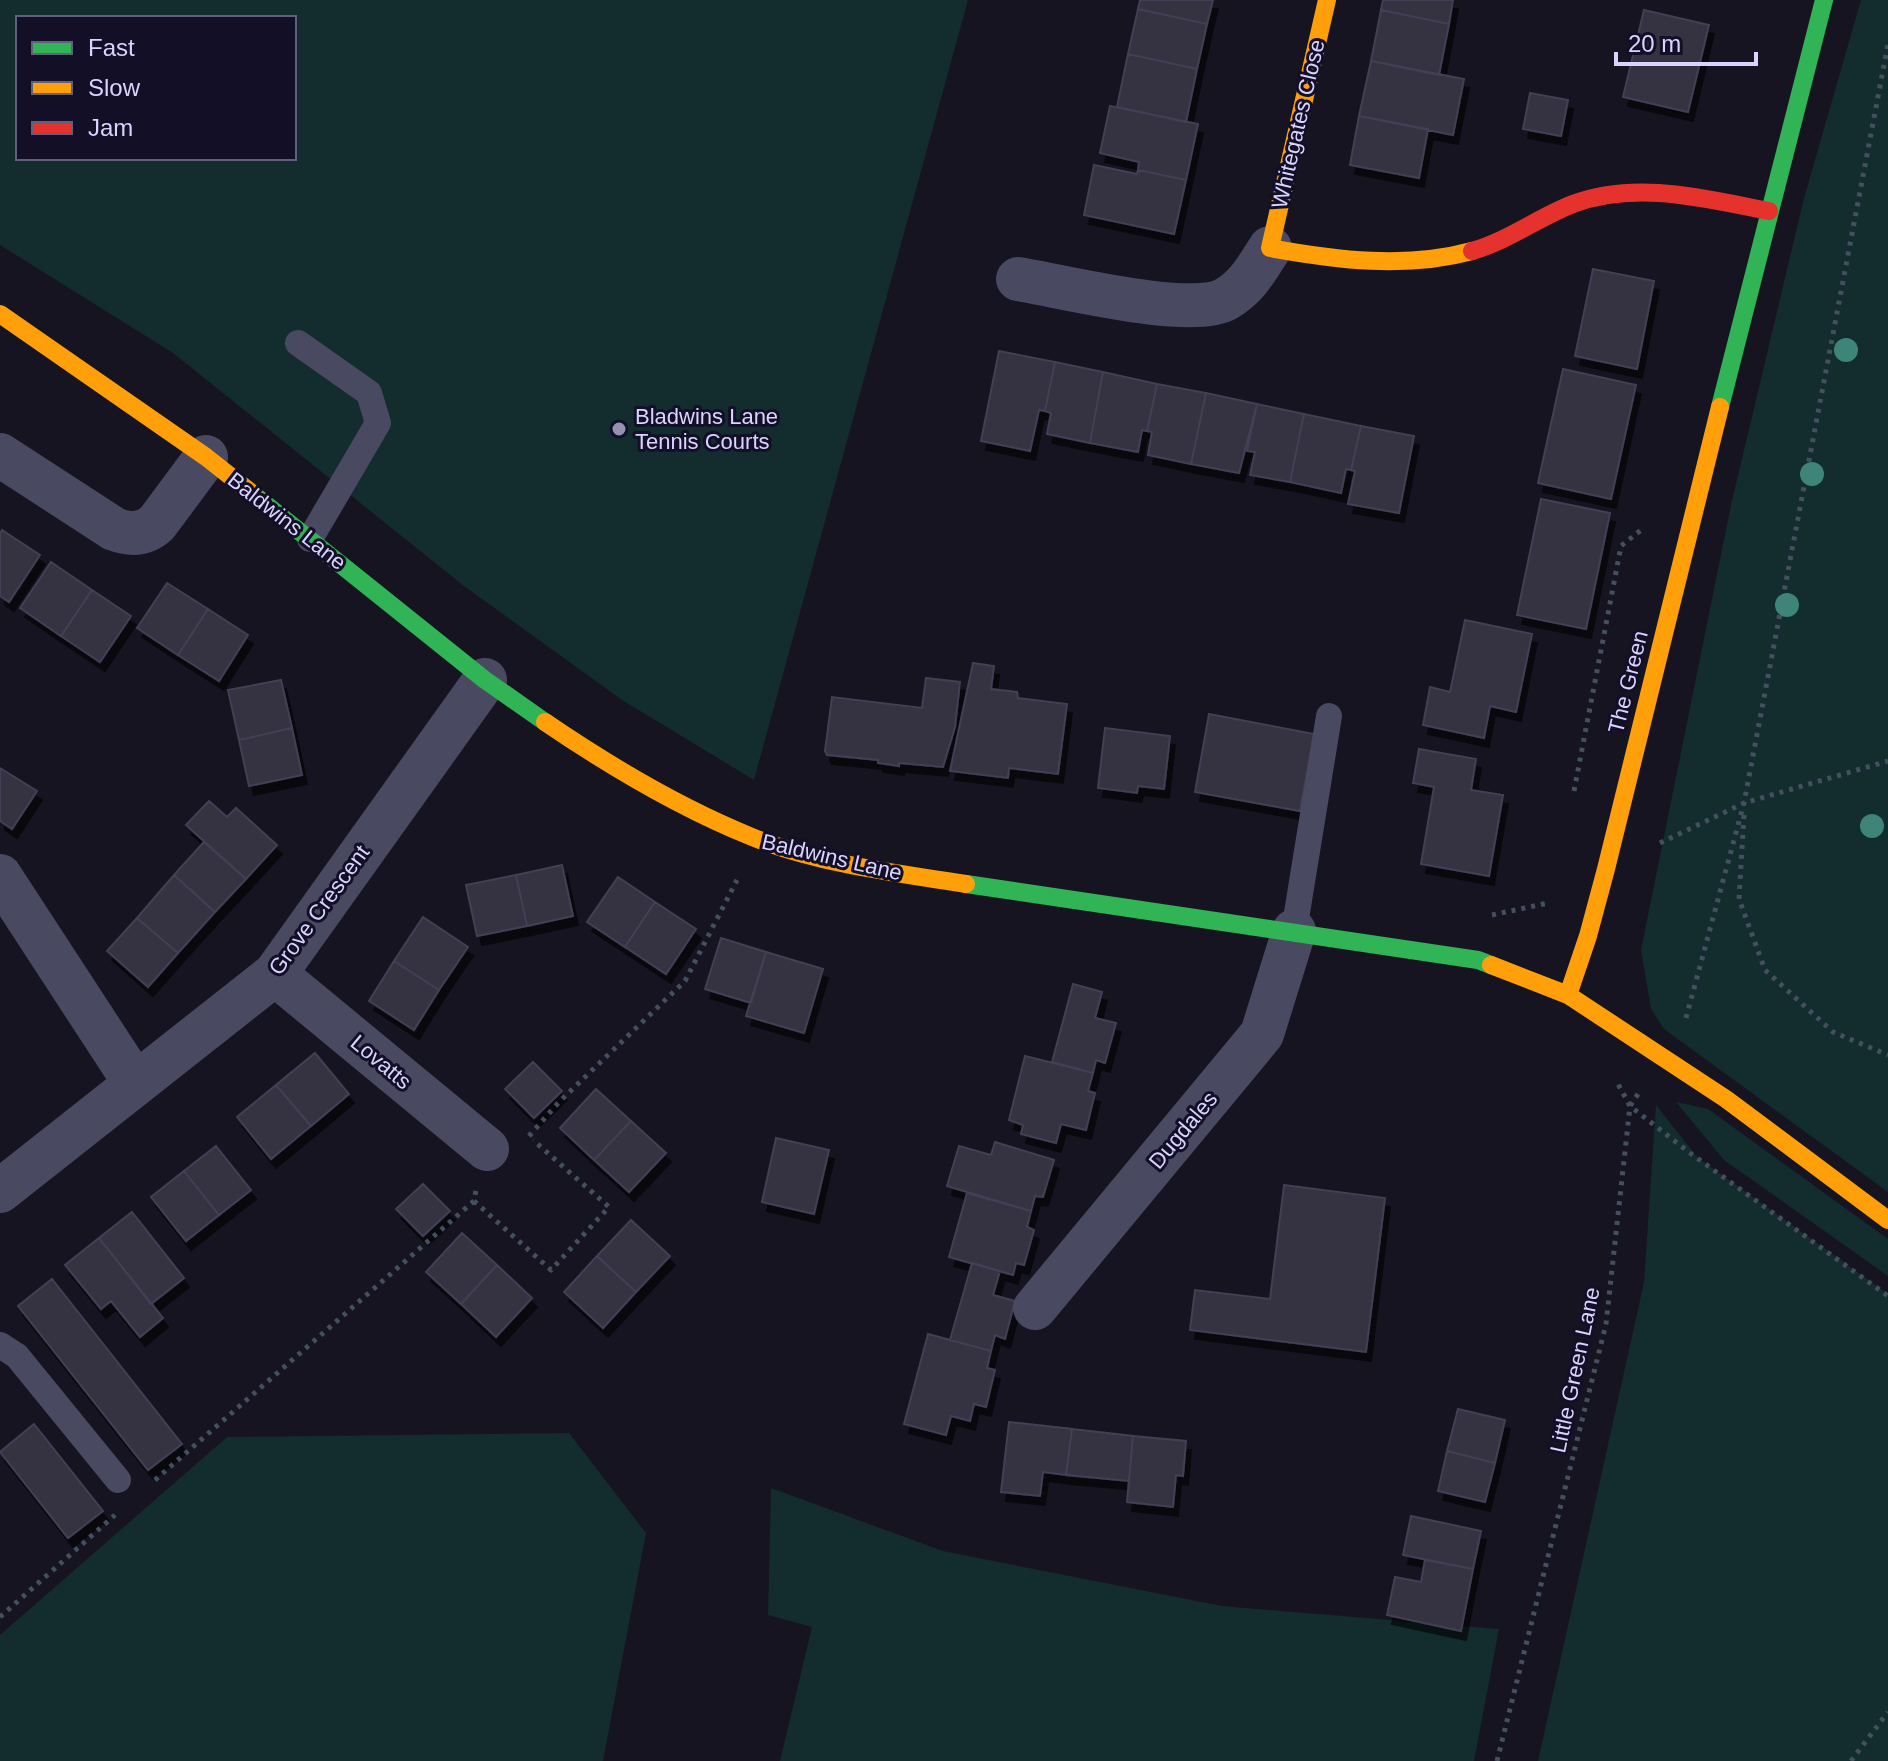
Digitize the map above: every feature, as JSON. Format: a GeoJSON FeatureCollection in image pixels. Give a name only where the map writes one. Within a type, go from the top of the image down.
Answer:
{"type":"FeatureCollection","features":[{"type":"Feature","properties":{"kind":"street","name":"Whitegates Close"},"geometry":{"type":"LineString","coordinates":[[1018,279],[1158,304],[1196,305],[1223,301],[1247,284],[1270,248],[1327,0]]}},
{"type":"Feature","properties":{"kind":"street","name":"The Green"},"geometry":{"type":"LineString","coordinates":[[1568,995],[1606,869],[1824,0]]}},
{"type":"Feature","properties":{"kind":"street"},"geometry":{"type":"LineString","coordinates":[[1270,248],[1320,257],[1377,261],[1439,257],[1479,249],[1573,205],[1605,195],[1658,195],[1769,211]]}},
{"type":"Feature","properties":{"kind":"street","name":"Baldwins Lane"},"geometry":{"type":"LineString","coordinates":[[0,314],[206,457],[485,680],[598,758],[657,794],[754,838],[806,854],[909,875],[1478,960],[1568,995]]}},
{"type":"Feature","properties":{"kind":"street","name":"Baldwins Lane"},"geometry":{"type":"LineString","coordinates":[[0,455],[114,529],[133,533],[150,530],[157,523],[206,457]]}},
{"type":"Feature","properties":{"kind":"street","name":"Grove Crescent"},"geometry":{"type":"LineString","coordinates":[[0,1191],[275,974],[485,680]]}},
{"type":"Feature","properties":{"kind":"street"},"geometry":{"type":"LineString","coordinates":[[0,876],[135,1083]]}},
{"type":"Feature","properties":{"kind":"street","name":"Dugdales"},"geometry":{"type":"LineString","coordinates":[[1035,1308],[1262,1034],[1294,931]]}},
{"type":"Feature","properties":{"kind":"street","name":"Lovatts"},"geometry":{"type":"LineString","coordinates":[[275,974],[487,1149]]}},
{"type":"Feature","properties":{"kind":"street"},"geometry":{"type":"LineString","coordinates":[[1568,995],[1726,1099],[1888,1220]]}},
{"type":"Feature","properties":{"kind":"lane"},"geometry":{"type":"LineString","coordinates":[[298,343],[369,393],[378,423],[310,539]]}},
{"type":"Feature","properties":{"kind":"lane"},"geometry":{"type":"LineString","coordinates":[[1294,931],[1329,716]]}},
{"type":"Feature","properties":{"kind":"lane"},"geometry":{"type":"LineString","coordinates":[[0,1345],[17,1356],[118,1480]]}},
{"type":"Feature","properties":{"kind":"path"},"geometry":{"type":"LineString","coordinates":[[1630,1106],[1686,1019],[1744,803],[1888,44]]}},
{"type":"Feature","properties":{"kind":"path"},"geometry":{"type":"LineString","coordinates":[[1574,794],[1621,546],[1642,529]]}},
{"type":"Feature","properties":{"kind":"path"},"geometry":{"type":"LineString","coordinates":[[1606,869],[1744,803],[1888,761]]}},
{"type":"Feature","properties":{"kind":"path"},"geometry":{"type":"LineString","coordinates":[[1744,803],[1739,899],[1765,970],[1833,1032],[1888,1055]]}},
{"type":"Feature","properties":{"kind":"path"},"geometry":{"type":"LineString","coordinates":[[143,1490],[474,1201],[487,1149],[528,1136],[559,1102],[685,981],[741,872],[754,838]]}},
{"type":"Feature","properties":{"kind":"path"},"geometry":{"type":"LineString","coordinates":[[1478,913],[1493,915],[1553,902]]}},
{"type":"Feature","properties":{"kind":"path"},"geometry":{"type":"LineString","coordinates":[[1614,1078],[1630,1106],[1888,1296]]}},
{"type":"Feature","properties":{"kind":"path","name":"Little Green Lane"},"geometry":{"type":"LineString","coordinates":[[1497,1761],[1606,1324],[1630,1106]]}},
{"type":"Feature","properties":{"kind":"path"},"geometry":{"type":"LineString","coordinates":[[474,1201],[551,1270],[609,1207],[528,1136]]}},
{"type":"Feature","properties":{"kind":"path"},"geometry":{"type":"LineString","coordinates":[[0,1617],[120,1511]]}},
{"type":"Feature","properties":{"kind":"path"},"geometry":{"type":"LineString","coordinates":[[1851,1761],[1888,1712]]}},
{"type":"Feature","properties":{"kind":"green space"},"geometry":{"type":"Polygon","coordinates":[[[0,0],[968,0],[754,780],[622,700],[464,586],[173,353],[0,245],[0,0]]]}},
{"type":"Feature","properties":{"kind":"green space"},"geometry":{"type":"Polygon","coordinates":[[[1861,0],[1888,0],[1888,1192],[1664,1029],[1651,1009],[1641,950],[1731,505],[1804,198],[1861,0]]]}},
{"type":"Feature","properties":{"kind":"green space"},"geometry":{"type":"Polygon","coordinates":[[[1676,1102],[1708,1109],[1888,1239],[1888,1276],[1724,1160],[1676,1102]]]}},
{"type":"Feature","properties":{"kind":"green space"},"geometry":{"type":"Polygon","coordinates":[[[1656,1105],[1697,1157],[1888,1294],[1888,1761],[1538,1761],[1644,1282],[1656,1105]]]}},
{"type":"Feature","properties":{"kind":"green space"},"geometry":{"type":"Polygon","coordinates":[[[569,1433],[646,1533],[603,1761],[0,1761],[0,1635],[227,1437],[569,1433]]]}},
{"type":"Feature","properties":{"kind":"green space"},"geometry":{"type":"Polygon","coordinates":[[[771,1488],[943,1551],[1222,1606],[1499,1629],[1474,1761],[780,1761],[812,1627],[768,1615],[771,1488]]]}},
{"type":"Feature","properties":{"kind":"building"},"geometry":{"type":"Polygon","coordinates":[[[1140,0],[1213,0],[1207,24],[1138,9],[1140,0]]]}},
{"type":"Feature","properties":{"kind":"building"},"geometry":{"type":"Polygon","coordinates":[[[1383,0],[1453,0],[1449,24],[1381,10],[1383,0]]]}},
{"type":"Feature","properties":{"kind":"building"},"geometry":{"type":"Polygon","coordinates":[[[1138,9],[1207,24],[1197,69],[1128,54],[1138,9]]]}},
{"type":"Feature","properties":{"kind":"building"},"geometry":{"type":"Polygon","coordinates":[[[1381,10],[1449,24],[1439,75],[1371,61],[1381,10]]]}},
{"type":"Feature","properties":{"kind":"building"},"geometry":{"type":"Polygon","coordinates":[[[1644,10],[1709,25],[1688,112],[1623,97],[1644,10]]]}},
{"type":"Feature","properties":{"kind":"building"},"geometry":{"type":"Polygon","coordinates":[[[1128,54],[1197,69],[1186,122],[1117,107],[1128,54]]]}},
{"type":"Feature","properties":{"kind":"building"},"geometry":{"type":"Polygon","coordinates":[[[1371,61],[1464,79],[1453,135],[1359,116],[1371,61]]]}},
{"type":"Feature","properties":{"kind":"building"},"geometry":{"type":"Polygon","coordinates":[[[1530,93],[1568,100],[1561,136],[1523,129],[1530,93]]]}},
{"type":"Feature","properties":{"kind":"building"},"geometry":{"type":"Polygon","coordinates":[[[1110,106],[1198,124],[1186,180],[1138,170],[1139,162],[1100,153],[1110,106]]]}},
{"type":"Feature","properties":{"kind":"building"},"geometry":{"type":"Polygon","coordinates":[[[1359,116],[1428,129],[1419,178],[1350,165],[1359,116]]]}},
{"type":"Feature","properties":{"kind":"building"},"geometry":{"type":"Polygon","coordinates":[[[1094,165],[1186,180],[1174,234],[1084,215],[1094,165]]]}},
{"type":"Feature","properties":{"kind":"building"},"geometry":{"type":"Polygon","coordinates":[[[1593,269],[1654,281],[1637,369],[1575,356],[1593,269]]]}},
{"type":"Feature","properties":{"kind":"building"},"geometry":{"type":"Polygon","coordinates":[[[999,351],[1055,362],[1045,411],[1039,410],[1030,451],[981,441],[999,351]]]}},
{"type":"Feature","properties":{"kind":"building"},"geometry":{"type":"Polygon","coordinates":[[[1055,362],[1103,372],[1090,443],[1047,434],[1051,413],[1045,411],[1055,362]]]}},
{"type":"Feature","properties":{"kind":"building"},"geometry":{"type":"Polygon","coordinates":[[[1563,369],[1636,385],[1611,499],[1538,483],[1563,369]]]}},
{"type":"Feature","properties":{"kind":"building"},"geometry":{"type":"Polygon","coordinates":[[[1103,372],[1157,384],[1147,431],[1142,430],[1138,452],[1090,443],[1103,372]]]}},
{"type":"Feature","properties":{"kind":"building"},"geometry":{"type":"Polygon","coordinates":[[[1157,384],[1206,393],[1191,464],[1148,455],[1152,432],[1147,431],[1157,384]]]}},
{"type":"Feature","properties":{"kind":"building"},"geometry":{"type":"Polygon","coordinates":[[[1206,393],[1257,404],[1239,473],[1191,464],[1206,393]]]}},
{"type":"Feature","properties":{"kind":"building"},"geometry":{"type":"Polygon","coordinates":[[[1257,404],[1304,414],[1290,482],[1250,475],[1255,452],[1247,451],[1257,404]]]}},
{"type":"Feature","properties":{"kind":"building"},"geometry":{"type":"Polygon","coordinates":[[[1304,414],[1361,426],[1351,470],[1346,469],[1341,493],[1290,482],[1304,414]]]}},
{"type":"Feature","properties":{"kind":"building"},"geometry":{"type":"Polygon","coordinates":[[[1361,426],[1414,436],[1399,513],[1348,504],[1355,471],[1351,470],[1361,426]]]}},
{"type":"Feature","properties":{"kind":"building"},"geometry":{"type":"Polygon","coordinates":[[[1541,499],[1610,513],[1586,629],[1517,615],[1541,499]]]}},
{"type":"Feature","properties":{"kind":"building"},"geometry":{"type":"Polygon","coordinates":[[[2,530],[40,555],[9,602],[0,596],[2,530]]]}},
{"type":"Feature","properties":{"kind":"building"},"geometry":{"type":"Polygon","coordinates":[[[51,562],[92,590],[61,636],[20,608],[51,562]]]}},
{"type":"Feature","properties":{"kind":"building"},"geometry":{"type":"Polygon","coordinates":[[[167,583],[208,609],[178,655],[137,628],[167,583]]]}},
{"type":"Feature","properties":{"kind":"building"},"geometry":{"type":"Polygon","coordinates":[[[92,590],[131,616],[100,662],[61,636],[92,590]]]}},
{"type":"Feature","properties":{"kind":"building"},"geometry":{"type":"Polygon","coordinates":[[[208,609],[248,635],[219,681],[178,655],[208,609]]]}},
{"type":"Feature","properties":{"kind":"building"},"geometry":{"type":"Polygon","coordinates":[[[1465,620],[1532,634],[1516,712],[1490,706],[1484,738],[1423,725],[1430,687],[1450,692],[1465,620]]]}},
{"type":"Feature","properties":{"kind":"building"},"geometry":{"type":"Polygon","coordinates":[[[973,663],[994,666],[991,689],[1017,692],[1018,698],[1067,704],[1058,774],[1009,768],[1008,778],[950,771],[973,663]]]}},
{"type":"Feature","properties":{"kind":"building"},"geometry":{"type":"Polygon","coordinates":[[[926,678],[960,682],[955,727],[943,767],[899,763],[899,766],[878,763],[878,760],[827,755],[832,697],[922,708],[926,678]]]}},
{"type":"Feature","properties":{"kind":"building"},"geometry":{"type":"Polygon","coordinates":[[[281,680],[292,728],[239,740],[228,690],[281,680]]]}},
{"type":"Feature","properties":{"kind":"building"},"geometry":{"type":"Polygon","coordinates":[[[1209,714],[1314,734],[1300,811],[1195,792],[1209,714]]]}},
{"type":"Feature","properties":{"kind":"building"},"geometry":{"type":"Polygon","coordinates":[[[292,728],[302,775],[249,786],[239,740],[292,728]]]}},
{"type":"Feature","properties":{"kind":"building"},"geometry":{"type":"Polygon","coordinates":[[[1105,728],[1170,736],[1164,789],[1138,786],[1137,793],[1098,788],[1105,728]]]}},
{"type":"Feature","properties":{"kind":"building"},"geometry":{"type":"Polygon","coordinates":[[[1419,749],[1476,759],[1471,790],[1503,795],[1489,876],[1421,864],[1434,787],[1413,783],[1419,749]]]}},
{"type":"Feature","properties":{"kind":"building"},"geometry":{"type":"Polygon","coordinates":[[[0,768],[37,791],[12,829],[0,821],[0,768]]]}},
{"type":"Feature","properties":{"kind":"building"},"geometry":{"type":"Polygon","coordinates":[[[209,801],[227,817],[236,808],[277,845],[246,879],[186,825],[209,801]]]}},
{"type":"Feature","properties":{"kind":"building"},"geometry":{"type":"Polygon","coordinates":[[[204,842],[246,879],[215,912],[174,875],[204,842]]]}},
{"type":"Feature","properties":{"kind":"building"},"geometry":{"type":"Polygon","coordinates":[[[562,865],[573,916],[527,926],[516,875],[562,865]]]}},
{"type":"Feature","properties":{"kind":"building"},"geometry":{"type":"Polygon","coordinates":[[[174,875],[215,912],[178,953],[137,918],[174,875]]]}},
{"type":"Feature","properties":{"kind":"building"},"geometry":{"type":"Polygon","coordinates":[[[516,875],[527,926],[477,936],[466,885],[516,875]]]}},
{"type":"Feature","properties":{"kind":"building"},"geometry":{"type":"Polygon","coordinates":[[[618,877],[655,902],[625,947],[587,922],[618,877]]]}},
{"type":"Feature","properties":{"kind":"building"},"geometry":{"type":"Polygon","coordinates":[[[655,902],[696,929],[666,974],[625,947],[655,902]]]}},
{"type":"Feature","properties":{"kind":"building"},"geometry":{"type":"Polygon","coordinates":[[[423,917],[468,947],[439,990],[394,961],[423,917]]]}},
{"type":"Feature","properties":{"kind":"building"},"geometry":{"type":"Polygon","coordinates":[[[137,918],[178,953],[148,987],[107,951],[137,918]]]}},
{"type":"Feature","properties":{"kind":"building"},"geometry":{"type":"Polygon","coordinates":[[[721,938],[766,952],[751,1003],[705,989],[721,938]]]}},
{"type":"Feature","properties":{"kind":"building"},"geometry":{"type":"Polygon","coordinates":[[[766,952],[823,969],[804,1033],[746,1016],[766,952]]]}},
{"type":"Feature","properties":{"kind":"building"},"geometry":{"type":"Polygon","coordinates":[[[394,961],[439,990],[414,1030],[369,1001],[394,961]]]}},
{"type":"Feature","properties":{"kind":"building"},"geometry":{"type":"Polygon","coordinates":[[[1073,984],[1102,992],[1095,1018],[1116,1023],[1105,1063],[1096,1060],[1093,1073],[1052,1062],[1073,984]]]}},
{"type":"Feature","properties":{"kind":"building"},"geometry":{"type":"Polygon","coordinates":[[[315,1053],[349,1094],[311,1126],[276,1085],[315,1053]]]}},
{"type":"Feature","properties":{"kind":"building"},"geometry":{"type":"Polygon","coordinates":[[[1025,1056],[1093,1073],[1088,1091],[1095,1093],[1086,1130],[1061,1124],[1056,1143],[1021,1134],[1023,1125],[1009,1120],[1025,1056]]]}},
{"type":"Feature","properties":{"kind":"building"},"geometry":{"type":"Polygon","coordinates":[[[533,1062],[562,1091],[534,1118],[505,1089],[533,1062]]]}},
{"type":"Feature","properties":{"kind":"building"},"geometry":{"type":"Polygon","coordinates":[[[276,1085],[311,1126],[271,1159],[237,1117],[276,1085]]]}},
{"type":"Feature","properties":{"kind":"building"},"geometry":{"type":"Polygon","coordinates":[[[596,1089],[631,1121],[594,1160],[560,1128],[596,1089]]]}},
{"type":"Feature","properties":{"kind":"building"},"geometry":{"type":"Polygon","coordinates":[[[631,1121],[666,1153],[629,1192],[594,1160],[631,1121]]]}},
{"type":"Feature","properties":{"kind":"building"},"geometry":{"type":"Polygon","coordinates":[[[776,1138],[829,1150],[814,1214],[762,1202],[776,1138]]]}},
{"type":"Feature","properties":{"kind":"building"},"geometry":{"type":"Polygon","coordinates":[[[995,1142],[1054,1160],[1043,1197],[1035,1196],[1031,1211],[947,1186],[959,1146],[991,1155],[995,1142]]]}},
{"type":"Feature","properties":{"kind":"building"},"geometry":{"type":"Polygon","coordinates":[[[216,1146],[251,1190],[219,1215],[184,1171],[216,1146]]]}},
{"type":"Feature","properties":{"kind":"building"},"geometry":{"type":"Polygon","coordinates":[[[184,1171],[219,1215],[186,1241],[151,1197],[184,1171]]]}},
{"type":"Feature","properties":{"kind":"building"},"geometry":{"type":"Polygon","coordinates":[[[423,1184],[450,1211],[423,1236],[396,1209],[423,1184]]]}},
{"type":"Feature","properties":{"kind":"building"},"geometry":{"type":"Polygon","coordinates":[[[1284,1185],[1385,1198],[1366,1352],[1190,1330],[1195,1290],[1270,1299],[1284,1185]]]}},
{"type":"Feature","properties":{"kind":"building"},"geometry":{"type":"Polygon","coordinates":[[[967,1193],[1031,1211],[1027,1227],[1034,1230],[1024,1265],[1016,1263],[1013,1275],[949,1257],[967,1193]]]}},
{"type":"Feature","properties":{"kind":"building"},"geometry":{"type":"Polygon","coordinates":[[[132,1212],[184,1278],[151,1304],[99,1238],[132,1212]]]}},
{"type":"Feature","properties":{"kind":"building"},"geometry":{"type":"Polygon","coordinates":[[[631,1220],[670,1256],[636,1292],[597,1256],[631,1220]]]}},
{"type":"Feature","properties":{"kind":"building"},"geometry":{"type":"Polygon","coordinates":[[[462,1233],[497,1265],[461,1304],[426,1272],[462,1233]]]}},
{"type":"Feature","properties":{"kind":"building"},"geometry":{"type":"Polygon","coordinates":[[[99,1238],[163,1318],[140,1337],[111,1301],[101,1309],[65,1265],[99,1238]]]}},
{"type":"Feature","properties":{"kind":"building"},"geometry":{"type":"Polygon","coordinates":[[[597,1256],[636,1292],[603,1328],[564,1292],[597,1256]]]}},
{"type":"Feature","properties":{"kind":"building"},"geometry":{"type":"Polygon","coordinates":[[[972,1263],[1000,1271],[993,1295],[1015,1301],[1005,1339],[995,1335],[991,1351],[950,1340],[972,1263]]]}},
{"type":"Feature","properties":{"kind":"building"},"geometry":{"type":"Polygon","coordinates":[[[497,1265],[532,1298],[496,1337],[461,1304],[497,1265]]]}},
{"type":"Feature","properties":{"kind":"building"},"geometry":{"type":"Polygon","coordinates":[[[52,1279],[182,1444],[148,1470],[18,1306],[52,1279]]]}},
{"type":"Feature","properties":{"kind":"building"},"geometry":{"type":"Polygon","coordinates":[[[928,1334],[991,1351],[987,1368],[995,1370],[986,1407],[974,1404],[970,1421],[951,1416],[946,1435],[904,1424],[928,1334]]]}},
{"type":"Feature","properties":{"kind":"building"},"geometry":{"type":"Polygon","coordinates":[[[1458,1409],[1505,1420],[1495,1463],[1447,1451],[1458,1409]]]}},
{"type":"Feature","properties":{"kind":"building"},"geometry":{"type":"Polygon","coordinates":[[[1009,1422],[1072,1429],[1066,1475],[1043,1472],[1040,1496],[1001,1492],[1009,1422]]]}},
{"type":"Feature","properties":{"kind":"building"},"geometry":{"type":"Polygon","coordinates":[[[34,1424],[103,1511],[68,1538],[0,1452],[34,1424]]]}},
{"type":"Feature","properties":{"kind":"building"},"geometry":{"type":"Polygon","coordinates":[[[1072,1429],[1133,1436],[1129,1481],[1066,1475],[1072,1429]]]}},
{"type":"Feature","properties":{"kind":"building"},"geometry":{"type":"Polygon","coordinates":[[[1133,1436],[1186,1441],[1183,1476],[1176,1475],[1173,1507],[1127,1502],[1133,1436]]]}},
{"type":"Feature","properties":{"kind":"building"},"geometry":{"type":"Polygon","coordinates":[[[1447,1451],[1495,1463],[1485,1502],[1438,1491],[1447,1451]]]}},
{"type":"Feature","properties":{"kind":"building"},"geometry":{"type":"Polygon","coordinates":[[[1411,1516],[1481,1531],[1473,1569],[1403,1555],[1411,1516]]]}},
{"type":"Feature","properties":{"kind":"building"},"geometry":{"type":"Polygon","coordinates":[[[1425,1560],[1473,1569],[1461,1631],[1387,1615],[1395,1577],[1421,1582],[1425,1560]]]}},
{"type":"Feature","properties":{"kind":"traffic: fast"},"geometry":{"type":"LineString","coordinates":[[1720,407],[1824,0]]}},
{"type":"Feature","properties":{"kind":"traffic: fast"},"geometry":{"type":"LineString","coordinates":[[254,495],[485,680],[545,722]]}},
{"type":"Feature","properties":{"kind":"traffic: fast"},"geometry":{"type":"LineString","coordinates":[[966,884],[1478,960],[1491,965]]}},
{"type":"Feature","properties":{"kind":"traffic: slow"},"geometry":{"type":"LineString","coordinates":[[1327,0],[1270,248],[1371,261],[1422,260],[1472,251]]}},
{"type":"Feature","properties":{"kind":"traffic: slow"},"geometry":{"type":"LineString","coordinates":[[0,314],[206,457],[254,495]]}},
{"type":"Feature","properties":{"kind":"traffic: slow"},"geometry":{"type":"LineString","coordinates":[[1568,995],[1606,869],[1720,407]]}},
{"type":"Feature","properties":{"kind":"traffic: slow"},"geometry":{"type":"LineString","coordinates":[[545,722],[646,785],[752,837],[831,861],[966,884]]}},
{"type":"Feature","properties":{"kind":"traffic: slow"},"geometry":{"type":"LineString","coordinates":[[1491,965],[1568,995],[1726,1099],[1888,1220]]}},
{"type":"Feature","properties":{"kind":"traffic: jam"},"geometry":{"type":"LineString","coordinates":[[1472,251],[1573,204],[1621,193],[1671,194],[1769,211]]}},
{"type":"Feature","properties":{"kind":"place","name":"Bladwins Lane Tennis Courts"},"geometry":{"type":"Point","coordinates":[619,429]}}]}
